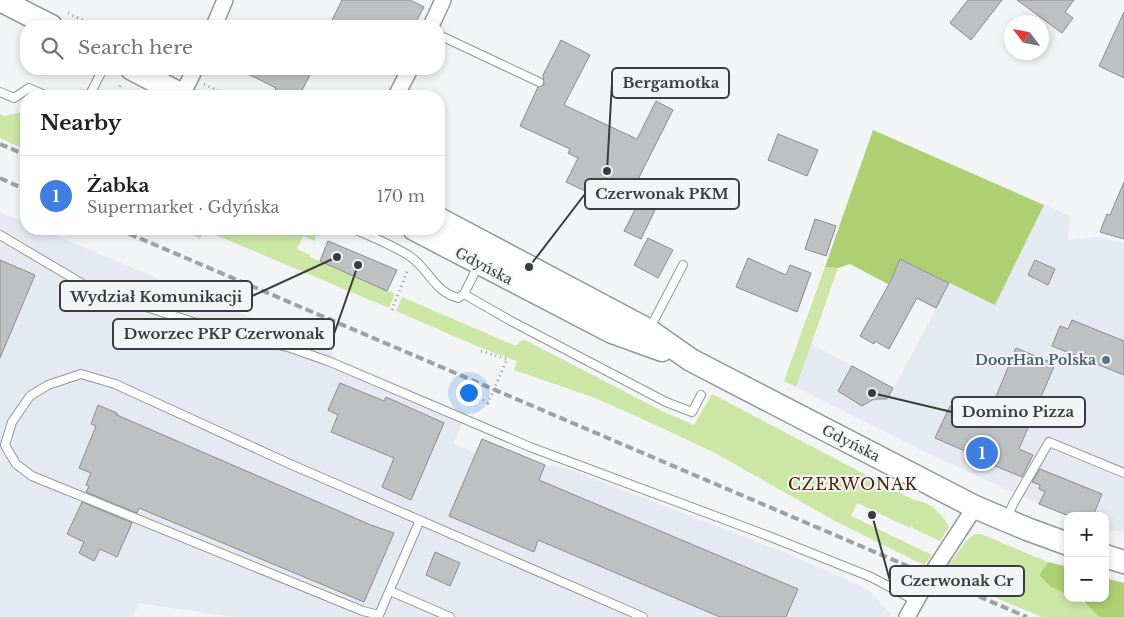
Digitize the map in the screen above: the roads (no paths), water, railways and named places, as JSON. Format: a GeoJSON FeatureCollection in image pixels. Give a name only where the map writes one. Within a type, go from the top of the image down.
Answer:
{"type":"FeatureCollection","features":[{"type":"Feature","properties":{"kind":"main road"},"geometry":{"type":"LineString","coordinates":[[0,0],[39,20]]}},
{"type":"Feature","properties":{"kind":"main road"},"geometry":{"type":"LineString","coordinates":[[127,76],[166,90]]}},
{"type":"Feature","properties":{"kind":"main road","name":"Gdyńska"},"geometry":{"type":"LineString","coordinates":[[445,223],[490,257]]}},
{"type":"Feature","properties":{"kind":"main road","name":"Gdyńska"},"geometry":{"type":"LineString","coordinates":[[430,235],[490,257],[975,507],[1064,542]]}},
{"type":"Feature","properties":{"kind":"main road"},"geometry":{"type":"LineString","coordinates":[[1108,557],[1124,562]]}},
{"type":"Feature","properties":{"kind":"street"},"geometry":{"type":"LineString","coordinates":[[217,20],[225,0]]}},
{"type":"Feature","properties":{"kind":"street"},"geometry":{"type":"LineString","coordinates":[[433,20],[444,0]]}},
{"type":"Feature","properties":{"kind":"street"},"geometry":{"type":"LineString","coordinates":[[186,90],[192,75]]}},
{"type":"Feature","properties":{"kind":"street"},"geometry":{"type":"LineString","coordinates":[[399,90],[407,75]]}},
{"type":"Feature","properties":{"kind":"street"},"geometry":{"type":"LineString","coordinates":[[907,617],[975,507]]}},
{"type":"Feature","properties":{"kind":"lane"},"geometry":{"type":"LineString","coordinates":[[445,38],[539,82]]}},
{"type":"Feature","properties":{"kind":"lane"},"geometry":{"type":"LineString","coordinates":[[93,90],[99,75]]}},
{"type":"Feature","properties":{"kind":"lane"},"geometry":{"type":"LineString","coordinates":[[0,92],[14,98],[20,94]]}},
{"type":"Feature","properties":{"kind":"lane"},"geometry":{"type":"LineString","coordinates":[[0,235],[93,290],[234,335],[288,347],[328,361],[530,447],[766,534],[871,577],[916,601]]}},
{"type":"Feature","properties":{"kind":"lane"},"geometry":{"type":"LineString","coordinates":[[366,235],[411,258],[428,273],[437,287],[448,296],[458,298],[464,294],[490,257]]}},
{"type":"Feature","properties":{"kind":"lane"},"geometry":{"type":"LineString","coordinates":[[646,337],[683,265]]}},
{"type":"Feature","properties":{"kind":"lane"},"geometry":{"type":"LineString","coordinates":[[464,294],[511,321],[675,405],[692,412],[701,395]]}},
{"type":"Feature","properties":{"kind":"lane"},"geometry":{"type":"LineString","coordinates":[[420,520],[379,615],[363,611],[32,476],[16,464],[5,445],[12,422],[30,396],[48,385],[81,374],[115,384],[290,464],[420,520],[643,617]]}},
{"type":"Feature","properties":{"kind":"lane"},"geometry":{"type":"LineString","coordinates":[[1006,520],[1013,504],[1049,442],[1124,472]]}},
{"type":"Feature","properties":{"kind":"lane"},"geometry":{"type":"LineString","coordinates":[[390,591],[450,617]]}},
{"type":"Feature","properties":{"kind":"railway"},"geometry":{"type":"LineString","coordinates":[[0,144],[20,152]]}},
{"type":"Feature","properties":{"kind":"railway"},"geometry":{"type":"LineString","coordinates":[[0,178],[20,187]]}},
{"type":"Feature","properties":{"kind":"railway"},"geometry":{"type":"LineString","coordinates":[[132,235],[1027,617]]}},
{"type":"Feature","properties":{"kind":"place","name":"Bergamotka"},"geometry":{"type":"Point","coordinates":[607,171]}},
{"type":"Feature","properties":{"kind":"place","name":"Wydział Komunikacji"},"geometry":{"type":"Point","coordinates":[337,257]}},
{"type":"Feature","properties":{"kind":"place","name":"Dworzec PKP Czerwonak"},"geometry":{"type":"Point","coordinates":[358,265]}},
{"type":"Feature","properties":{"kind":"place","name":"Czerwonak PKM"},"geometry":{"type":"Point","coordinates":[529,267]}},
{"type":"Feature","properties":{"kind":"place","name":"DoorHan Polska"},"geometry":{"type":"Point","coordinates":[1106,360]}},
{"type":"Feature","properties":{"kind":"place","name":"Domino Pizza"},"geometry":{"type":"Point","coordinates":[872,393]}},
{"type":"Feature","properties":{"kind":"place","name":"Żabka"},"geometry":{"type":"Point","coordinates":[982,453]}},
{"type":"Feature","properties":{"kind":"place","name":"Czerwonak Cr"},"geometry":{"type":"Point","coordinates":[872,515]}},
{"type":"Feature","properties":{"kind":"district","name":"CZERWONAK"},"geometry":{"type":"Point","coordinates":[853,484]}}]}
